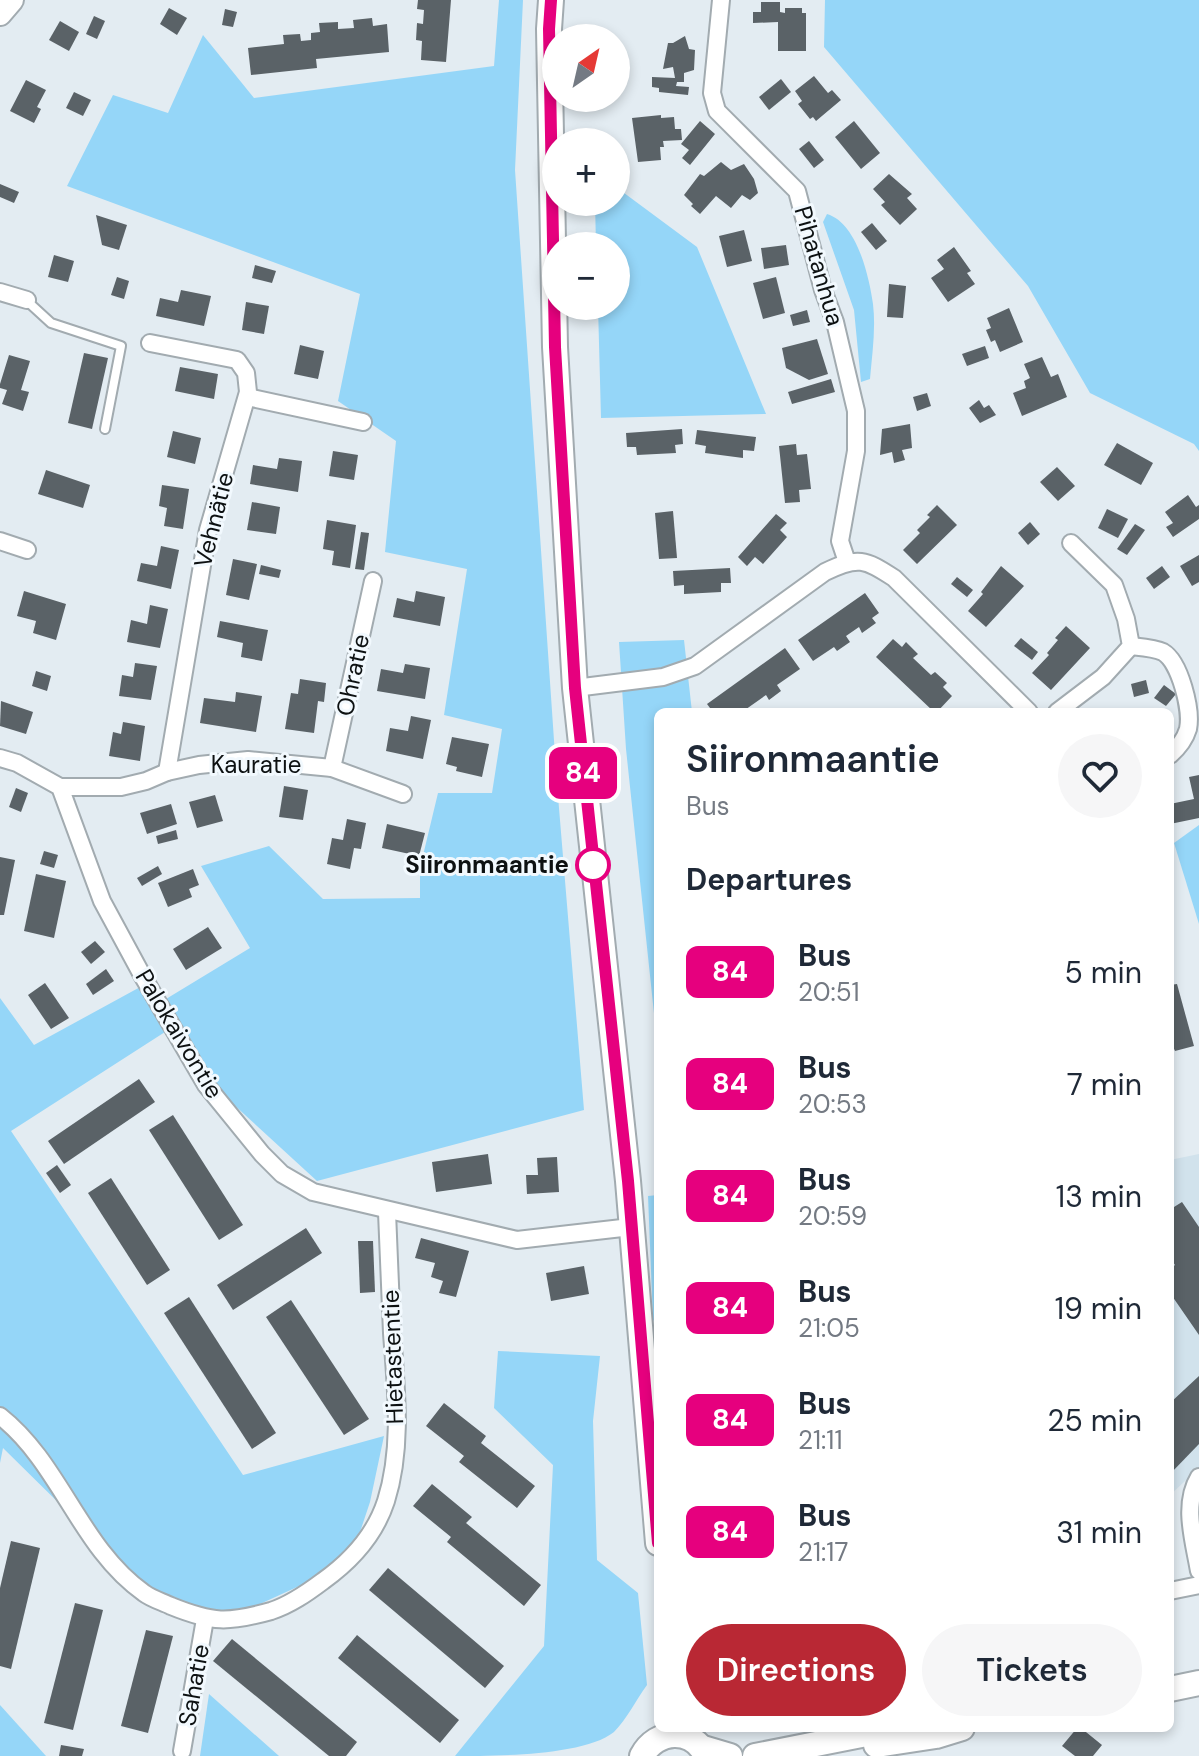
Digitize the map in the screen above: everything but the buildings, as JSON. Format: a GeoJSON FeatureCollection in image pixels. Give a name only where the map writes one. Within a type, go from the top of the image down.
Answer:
{"type":"FeatureCollection","features":[{"type":"Feature","properties":{"kind":"main road"},"geometry":{"type":"LineString","coordinates":[[551,0],[555,347],[575,688],[628,1181],[654,1496]]}},
{"type":"Feature","properties":{"kind":"main road"},"geometry":{"type":"LineString","coordinates":[[1174,1688],[1199,1683]]}},
{"type":"Feature","properties":{"kind":"main road"},"geometry":{"type":"LineString","coordinates":[[755,1756],[877,1732]]}},
{"type":"Feature","properties":{"kind":"main road"},"geometry":{"type":"LineString","coordinates":[[822,1756],[949,1732]]}},
{"type":"Feature","properties":{"kind":"main road"},"geometry":{"type":"LineString","coordinates":[[648,1746],[668,1735],[680,1735],[730,1756]]}},
{"type":"Feature","properties":{"kind":"street"},"geometry":{"type":"LineString","coordinates":[[0,14],[12,0]]}},
{"type":"Feature","properties":{"kind":"street","name":"Pihatanhua"},"geometry":{"type":"LineString","coordinates":[[721,0],[712,93],[717,111],[797,191],[853,396],[856,451],[840,541],[847,562]]}},
{"type":"Feature","properties":{"kind":"street"},"geometry":{"type":"LineString","coordinates":[[0,292],[27,300]]}},
{"type":"Feature","properties":{"kind":"street"},"geometry":{"type":"LineString","coordinates":[[150,343],[237,360],[246,373],[247,397],[363,422]]}},
{"type":"Feature","properties":{"kind":"street","name":"Vehnätie"},"geometry":{"type":"LineString","coordinates":[[167,772],[208,530],[247,397]]}},
{"type":"Feature","properties":{"kind":"street"},"geometry":{"type":"LineString","coordinates":[[0,541],[27,550]]}},
{"type":"Feature","properties":{"kind":"street"},"geometry":{"type":"LineString","coordinates":[[1071,543],[1114,585],[1126,619],[1131,646]]}},
{"type":"Feature","properties":{"kind":"street"},"geometry":{"type":"LineString","coordinates":[[575,688],[663,677],[695,666],[825,572],[847,562],[867,561],[894,578],[1025,708]]}},
{"type":"Feature","properties":{"kind":"street","name":"Ohratie"},"geometry":{"type":"LineString","coordinates":[[332,768],[373,581]]}},
{"type":"Feature","properties":{"kind":"street"},"geometry":{"type":"LineString","coordinates":[[1062,708],[1103,677],[1131,646]]}},
{"type":"Feature","properties":{"kind":"street"},"geometry":{"type":"LineString","coordinates":[[1131,646],[1162,652],[1175,665],[1187,699],[1188,728],[1174,751]]}},
{"type":"Feature","properties":{"kind":"street"},"geometry":{"type":"LineString","coordinates":[[0,758],[17,763],[60,787]]}},
{"type":"Feature","properties":{"kind":"street","name":"Kauratie"},"geometry":{"type":"LineString","coordinates":[[60,787],[121,787],[199,765],[248,760],[332,768],[403,794]]}},
{"type":"Feature","properties":{"kind":"street","name":"Palokaivontie"},"geometry":{"type":"LineString","coordinates":[[60,787],[102,901],[206,1085],[282,1174],[313,1192],[387,1212],[517,1240],[631,1227]]}},
{"type":"Feature","properties":{"kind":"street","name":"Hietastentie"},"geometry":{"type":"LineString","coordinates":[[0,1416],[15,1428],[50,1473],[112,1567],[146,1595],[205,1619],[251,1616],[277,1609],[302,1596],[337,1571],[361,1548],[386,1501],[398,1426],[387,1212]]}},
{"type":"Feature","properties":{"kind":"street"},"geometry":{"type":"LineString","coordinates":[[1199,1477],[1192,1491],[1190,1512],[1199,1571]]}},
{"type":"Feature","properties":{"kind":"street"},"geometry":{"type":"LineString","coordinates":[[1174,1590],[1199,1585]]}},
{"type":"Feature","properties":{"kind":"street","name":"Sahatie"},"geometry":{"type":"LineString","coordinates":[[182,1751],[205,1619]]}},
{"type":"Feature","properties":{"kind":"lane"},"geometry":{"type":"LineString","coordinates":[[27,300],[51,323],[121,346],[105,429]]}},
{"type":"Feature","properties":{"kind":"shaded area"},"geometry":{"type":"Polygon","coordinates":[[[499,0],[523,0],[515,170],[557,784],[584,1110],[317,1181],[220,1092],[179,1023],[11,1131],[243,1475],[384,1436],[370,1502],[356,1544],[308,1582],[249,1609],[204,1613],[145,1588],[3,1448],[0,1463],[0,998],[34,1045],[153,980],[166,999],[250,948],[201,866],[269,846],[323,899],[420,898],[420,868],[438,793],[492,793],[502,729],[444,715],[467,569],[385,552],[396,441],[338,401],[360,294],[67,186],[113,95],[168,113],[203,35],[254,98],[494,66],[499,0]]]}},
{"type":"Feature","properties":{"kind":"shaded area"},"geometry":{"type":"Polygon","coordinates":[[[825,0],[1199,0],[1199,451],[1194,444],[1090,393],[1028,286],[824,47],[825,0]]]}},
{"type":"Feature","properties":{"kind":"shaded area"},"geometry":{"type":"Polygon","coordinates":[[[630,197],[697,247],[766,414],[601,418],[598,320],[630,320],[630,232],[596,232],[595,216],[630,216],[630,197]]]}},
{"type":"Feature","properties":{"kind":"shaded area"},"geometry":{"type":"Polygon","coordinates":[[[827,214],[837,219],[854,239],[871,292],[874,323],[870,379],[861,382],[854,310],[823,222],[827,214]]]}},
{"type":"Feature","properties":{"kind":"shaded area"},"geometry":{"type":"Polygon","coordinates":[[[684,640],[692,708],[654,708],[654,1013],[626,749],[619,642],[684,640]]]}},
{"type":"Feature","properties":{"kind":"shaded area"},"geometry":{"type":"Polygon","coordinates":[[[1199,825],[1199,924],[1174,843],[1199,825]]]}},
{"type":"Feature","properties":{"kind":"shaded area"},"geometry":{"type":"Polygon","coordinates":[[[1199,1154],[1199,1468],[1174,1491],[1174,1159],[1199,1154]]]}},
{"type":"Feature","properties":{"kind":"shaded area"},"geometry":{"type":"Polygon","coordinates":[[[654,1195],[654,1321],[653,1320],[648,1196],[654,1195]]]}},
{"type":"Feature","properties":{"kind":"shaded area"},"geometry":{"type":"Polygon","coordinates":[[[498,1351],[600,1356],[593,1421],[597,1560],[638,1593],[647,1685],[619,1727],[600,1740],[538,1753],[455,1756],[544,1646],[553,1465],[494,1408],[498,1351]]]}},
{"type":"Feature","properties":{"kind":"shaded area"},"geometry":{"type":"Polygon","coordinates":[[[209,1694],[279,1756],[200,1756],[209,1694]]]}},
{"type":"Feature","properties":{"kind":"shaded area"},"geometry":{"type":"Polygon","coordinates":[[[0,1705],[46,1756],[0,1756],[0,1705]]]}},
{"type":"Feature","properties":{"kind":"bus line","name":"84"},"geometry":{"type":"LineString","coordinates":[[551,0],[555,347],[575,688],[628,1181],[654,1497]]}},
{"type":"Feature","properties":{"kind":"place","name":"Siironmaantie"},"geometry":{"type":"Point","coordinates":[593,865]}}]}
